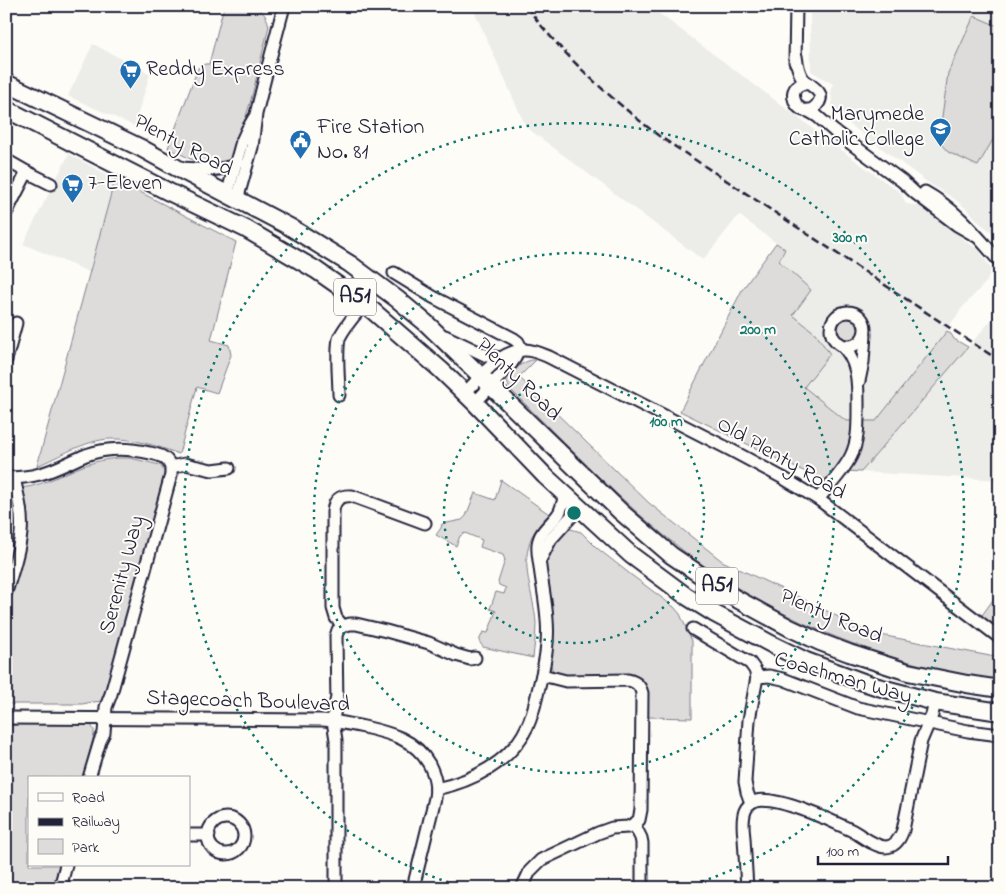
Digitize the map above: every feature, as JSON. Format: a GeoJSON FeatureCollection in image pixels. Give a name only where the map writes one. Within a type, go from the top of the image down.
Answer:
{"type":"FeatureCollection","features":[{"type":"Feature","properties":{"kind":"highway","name":"Plenty Road"},"geometry":{"type":"LineString","coordinates":[[6,83],[141,148],[290,227],[350,264],[397,299],[433,330],[621,512],[670,554],[734,597],[790,628],[849,653],[908,672],[1000,689]]}},
{"type":"Feature","properties":{"kind":"highway","name":"Plenty Road"},"geometry":{"type":"LineString","coordinates":[[6,109],[169,192],[225,218],[316,270],[364,304],[441,370],[579,508],[631,555],[686,596],[773,645],[814,664],[878,687],[924,711],[1000,712]]}},
{"type":"Feature","properties":{"kind":"highway"},"geometry":{"type":"LineString","coordinates":[[225,218],[232,197]]}},
{"type":"Feature","properties":{"kind":"highway"},"geometry":{"type":"LineString","coordinates":[[574,466],[583,491],[583,498],[579,508]]}},
{"type":"Feature","properties":{"kind":"street"},"geometry":{"type":"LineString","coordinates":[[232,197],[252,147],[256,114],[284,6]]}},
{"type":"Feature","properties":{"kind":"street"},"geometry":{"type":"LineString","coordinates":[[796,6],[796,56],[793,95],[796,106],[817,116],[957,225],[973,234],[986,245],[1000,262]]}},
{"type":"Feature","properties":{"kind":"street"},"geometry":{"type":"LineString","coordinates":[[796,56],[801,75],[804,80],[818,91],[823,112],[834,131]]}},
{"type":"Feature","properties":{"kind":"street"},"geometry":{"type":"LineString","coordinates":[[793,95],[799,86],[810,84]]}},
{"type":"Feature","properties":{"kind":"street"},"geometry":{"type":"LineString","coordinates":[[807,110],[816,106],[819,99]]}},
{"type":"Feature","properties":{"kind":"street"},"geometry":{"type":"LineString","coordinates":[[232,197],[235,164],[244,136],[256,114]]}},
{"type":"Feature","properties":{"kind":"street"},"geometry":{"type":"LineString","coordinates":[[6,160],[51,184]]}},
{"type":"Feature","properties":{"kind":"street"},"geometry":{"type":"LineString","coordinates":[[177,168],[219,169],[235,164]]}},
{"type":"Feature","properties":{"kind":"street"},"geometry":{"type":"LineString","coordinates":[[6,213],[27,172]]}},
{"type":"Feature","properties":{"kind":"street"},"geometry":{"type":"LineString","coordinates":[[902,182],[925,192],[945,204],[959,216],[973,234]]}},
{"type":"Feature","properties":{"kind":"street"},"geometry":{"type":"LineString","coordinates":[[986,245],[1000,251]]}},
{"type":"Feature","properties":{"kind":"street"},"geometry":{"type":"LineString","coordinates":[[394,273],[433,297],[514,338],[518,342],[520,351],[511,364],[486,381]]}},
{"type":"Feature","properties":{"kind":"street"},"geometry":{"type":"LineString","coordinates":[[339,394],[338,347],[340,339],[364,304]]}},
{"type":"Feature","properties":{"kind":"street"},"geometry":{"type":"LineString","coordinates":[[818,499],[843,470],[854,448],[858,430],[858,385],[856,372],[845,348],[832,336],[831,328],[834,318],[841,313],[858,314],[864,323],[866,331],[863,362],[858,385]]}},
{"type":"Feature","properties":{"kind":"street"},"geometry":{"type":"LineString","coordinates":[[6,360],[16,323]]}},
{"type":"Feature","properties":{"kind":"street"},"geometry":{"type":"LineString","coordinates":[[433,330],[480,353],[501,358]]}},
{"type":"Feature","properties":{"kind":"street"},"geometry":{"type":"LineString","coordinates":[[839,343],[847,346],[856,345],[866,331]]}},
{"type":"Feature","properties":{"kind":"street"},"geometry":{"type":"LineString","coordinates":[[470,398],[486,381],[501,358],[509,353],[520,351]]}},
{"type":"Feature","properties":{"kind":"street","name":"Old Plenty Road"},"geometry":{"type":"LineString","coordinates":[[520,351],[533,352],[550,357],[737,454],[818,499],[1000,638]]}},
{"type":"Feature","properties":{"kind":"street"},"geometry":{"type":"LineString","coordinates":[[6,592],[21,534],[20,508],[10,478],[39,474],[91,453],[111,449],[131,449],[157,454],[166,459],[171,467],[185,464],[211,470],[229,468]]}},
{"type":"Feature","properties":{"kind":"street","name":"Serenity Way"},"geometry":{"type":"LineString","coordinates":[[90,776],[104,733],[106,705],[111,694],[171,475],[171,467]]}},
{"type":"Feature","properties":{"kind":"street"},"geometry":{"type":"LineString","coordinates":[[343,626],[336,618],[333,608],[333,512],[336,501],[346,495],[352,496],[425,523]]}},
{"type":"Feature","properties":{"kind":"street"},"geometry":{"type":"LineString","coordinates":[[413,888],[436,785],[451,786],[494,765],[515,747],[533,714],[546,654],[548,631],[538,547],[540,536],[558,515],[565,495]]}},
{"type":"Feature","properties":{"kind":"street"},"geometry":{"type":"LineString","coordinates":[[539,562],[547,544],[579,508]]}},
{"type":"Feature","properties":{"kind":"street"},"geometry":{"type":"LineString","coordinates":[[336,888],[336,636],[338,630],[343,626],[356,624],[429,643],[470,659],[475,658]]}},
{"type":"Feature","properties":{"kind":"street","name":"Coachman Way"},"geometry":{"type":"LineString","coordinates":[[693,629],[750,663],[757,676],[783,679],[858,708],[924,711],[985,734],[1000,735]]}},
{"type":"Feature","properties":{"kind":"street"},"geometry":{"type":"LineString","coordinates":[[522,888],[530,870],[541,860],[598,833],[612,828],[628,827],[639,820],[642,810],[642,694],[640,687],[635,682],[628,680],[566,680],[542,676]]}},
{"type":"Feature","properties":{"kind":"street"},"geometry":{"type":"LineString","coordinates":[[752,803],[745,782],[749,720],[757,676]]}},
{"type":"Feature","properties":{"kind":"street"},"geometry":{"type":"LineString","coordinates":[[748,888],[743,821],[745,811],[756,801],[779,803],[820,816],[878,845],[892,846],[899,840],[903,830],[921,741],[924,711]]}},
{"type":"Feature","properties":{"kind":"street","name":"Stagecoach Boulevard"},"geometry":{"type":"LineString","coordinates":[[6,718],[336,721],[389,733],[406,740],[427,761],[432,769],[436,785]]}},
{"type":"Feature","properties":{"kind":"street"},"geometry":{"type":"LineString","coordinates":[[634,824],[642,844],[642,888]]}},
{"type":"Feature","properties":{"kind":"street"},"geometry":{"type":"LineString","coordinates":[[190,835],[209,835]]}},
{"type":"Feature","properties":{"kind":"street"},"geometry":{"type":"LineString","coordinates":[[60,888],[66,866]]}},
{"type":"Feature","properties":{"kind":"shaded area"},"geometry":{"type":"Polygon","coordinates":[[[472,6],[649,6],[901,193],[906,204],[927,207],[940,216],[965,241],[979,250],[991,269],[987,281],[961,309],[947,331],[876,421],[846,421],[804,387],[815,333],[792,315],[778,261],[784,249],[739,215],[703,260],[526,127],[472,6]]]}},
{"type":"Feature","properties":{"kind":"shaded area","name":"Marymede Catholic College"},"geometry":{"type":"Polygon","coordinates":[[[810,6],[1000,6],[1000,238],[981,224],[956,200],[927,182],[833,112],[831,93],[833,84],[811,71],[810,6]]]}},
{"type":"Feature","properties":{"kind":"shaded area"},"geometry":{"type":"Polygon","coordinates":[[[93,44],[150,74],[134,126],[68,96],[93,44]]]}},
{"type":"Feature","properties":{"kind":"shaded area"},"geometry":{"type":"Polygon","coordinates":[[[69,154],[115,179],[89,272],[23,244],[69,154]]]}},
{"type":"Feature","properties":{"kind":"shaded area"},"geometry":{"type":"Polygon","coordinates":[[[1000,310],[1000,480],[861,472],[968,347],[1000,310]]]}},
{"type":"Feature","properties":{"kind":"green space"},"geometry":{"type":"Polygon","coordinates":[[[224,6],[252,6],[264,13],[269,26],[251,100],[235,152],[224,165],[213,166],[199,163],[168,148],[198,68],[209,64],[224,6]]]}},
{"type":"Feature","properties":{"kind":"green space"},"geometry":{"type":"Polygon","coordinates":[[[974,16],[1000,27],[1000,127],[978,166],[948,152],[941,144],[940,131],[948,73],[974,16]]]}},
{"type":"Feature","properties":{"kind":"green space"},"geometry":{"type":"Polygon","coordinates":[[[115,179],[236,242],[211,340],[229,345],[231,355],[217,393],[197,387],[179,454],[137,441],[110,439],[91,442],[37,466],[115,179]]]}},
{"type":"Feature","properties":{"kind":"green space"},"geometry":{"type":"Polygon","coordinates":[[[776,243],[785,249],[779,261],[811,290],[793,315],[815,333],[830,354],[804,387],[846,421],[853,421],[851,440],[846,456],[828,480],[796,468],[680,411],[742,290],[776,243]]]}},
{"type":"Feature","properties":{"kind":"green space"},"geometry":{"type":"Polygon","coordinates":[[[844,318],[852,318],[859,325],[859,333],[852,340],[844,340],[837,333],[837,325],[844,318]]]}},
{"type":"Feature","properties":{"kind":"green space"},"geometry":{"type":"Polygon","coordinates":[[[947,331],[954,339],[968,347],[861,472],[847,471],[864,421],[876,421],[947,331]]]}},
{"type":"Feature","properties":{"kind":"green space"},"geometry":{"type":"Polygon","coordinates":[[[531,360],[536,360],[519,377],[649,503],[722,561],[870,633],[1000,657],[1000,680],[937,669],[870,650],[837,638],[773,608],[713,572],[662,534],[639,514],[595,474],[511,390],[507,381],[508,375],[517,367],[531,360]]]}},
{"type":"Feature","properties":{"kind":"green space"},"geometry":{"type":"Polygon","coordinates":[[[130,458],[160,465],[164,471],[164,481],[103,701],[82,704],[6,704],[6,608],[24,543],[21,488],[40,484],[95,462],[130,458]]]}},
{"type":"Feature","properties":{"kind":"green space"},"geometry":{"type":"Polygon","coordinates":[[[501,480],[549,514],[532,536],[528,547],[528,580],[536,623],[533,658],[483,647],[479,641],[483,632],[488,633],[496,611],[490,609],[496,592],[504,594],[506,588],[499,585],[498,582],[505,560],[503,555],[480,547],[482,540],[465,533],[460,536],[456,546],[436,535],[442,524],[462,520],[466,516],[475,493],[495,500],[501,480]]]}},
{"type":"Feature","properties":{"kind":"green space"},"geometry":{"type":"Polygon","coordinates":[[[567,528],[581,532],[597,548],[674,607],[680,614],[692,641],[692,718],[647,717],[646,688],[641,679],[636,676],[566,677],[558,675],[553,671],[550,663],[553,633],[545,571],[547,554],[567,528]]]}},
{"type":"Feature","properties":{"kind":"green space"},"geometry":{"type":"Polygon","coordinates":[[[1000,590],[1000,632],[980,618],[1000,590]]]}},
{"type":"Feature","properties":{"kind":"green space"},"geometry":{"type":"Polygon","coordinates":[[[20,724],[88,724],[94,730],[84,776],[28,776],[28,866],[59,866],[53,888],[6,888],[6,727],[20,724]]]}},
{"type":"Feature","properties":{"kind":"railway"},"geometry":{"type":"LineString","coordinates":[[526,6],[588,76],[659,136],[1000,361]]}},
{"type":"Feature","properties":{"kind":"place","name":"Reddy Express"},"geometry":{"type":"Point","coordinates":[130,89]}},
{"type":"Feature","properties":{"kind":"place","name":"Marymede Catholic College"},"geometry":{"type":"Point","coordinates":[940,147]}},
{"type":"Feature","properties":{"kind":"place","name":"Fire Station No. 81"},"geometry":{"type":"Point","coordinates":[301,160]}},
{"type":"Feature","properties":{"kind":"place","name":"7-Eleven"},"geometry":{"type":"Point","coordinates":[72,203]}}]}
